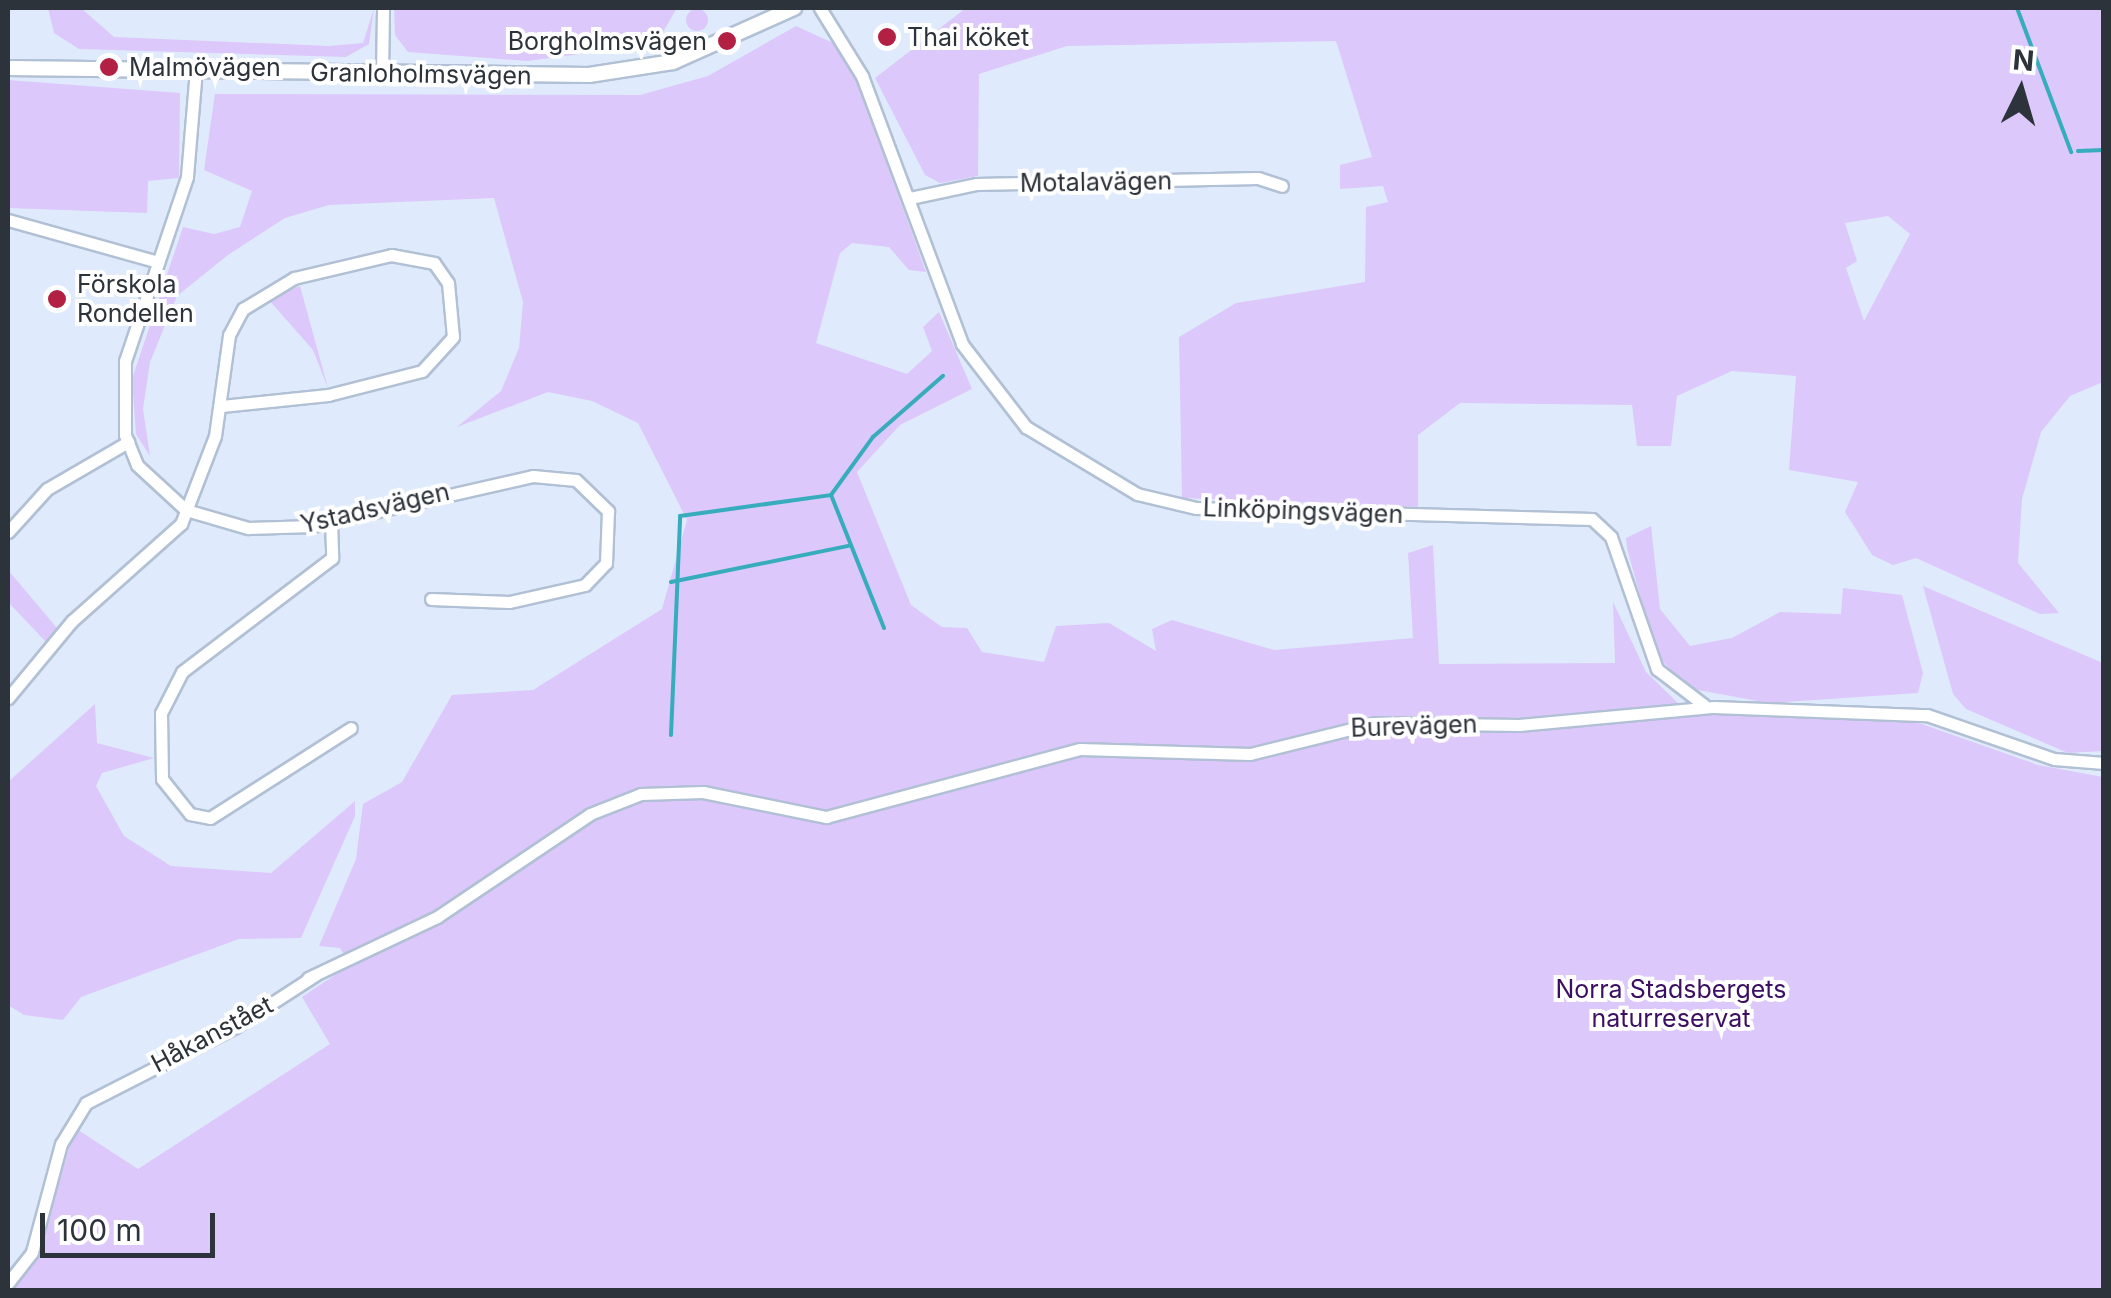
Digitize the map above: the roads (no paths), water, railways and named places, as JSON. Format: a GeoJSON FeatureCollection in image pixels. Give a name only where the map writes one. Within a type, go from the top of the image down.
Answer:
{"type":"FeatureCollection","features":[{"type":"Feature","properties":{"kind":"street"},"geometry":{"type":"LineString","coordinates":[[382,8],[382,74]]}},
{"type":"Feature","properties":{"kind":"street","name":"Granloholmsvägen"},"geometry":{"type":"LineString","coordinates":[[8,60],[382,74],[655,66],[794,8]]}},
{"type":"Feature","properties":{"kind":"street","name":"Linköpingsvägen"},"geometry":{"type":"LineString","coordinates":[[820,8],[862,76],[962,344],[992,386],[1077,466],[1137,494],[1255,512],[1592,519],[1611,537],[1657,670],[1688,700],[1714,707]]}},
{"type":"Feature","properties":{"kind":"street","name":"Granloholmsvägen"},"geometry":{"type":"LineString","coordinates":[[8,68],[35,64]]}},
{"type":"Feature","properties":{"kind":"street"},"geometry":{"type":"LineString","coordinates":[[8,532],[47,489],[128,442],[126,361],[188,177],[196,69]]}},
{"type":"Feature","properties":{"kind":"street","name":"Motalavägen"},"geometry":{"type":"LineString","coordinates":[[910,198],[976,184],[1258,178],[1282,186]]}},
{"type":"Feature","properties":{"kind":"street"},"geometry":{"type":"LineString","coordinates":[[8,220],[158,262]]}},
{"type":"Feature","properties":{"kind":"street"},"geometry":{"type":"LineString","coordinates":[[8,698],[72,621],[160,551],[186,510],[222,406],[228,335],[263,290],[391,255],[434,263],[448,283],[453,337],[422,372],[328,395],[222,406]]}},
{"type":"Feature","properties":{"kind":"street","name":"Ystadsvägen"},"geometry":{"type":"LineString","coordinates":[[128,442],[137,465],[186,510],[248,528],[331,521],[534,476],[576,480],[608,511],[606,563],[585,585],[509,602],[431,599]]}},
{"type":"Feature","properties":{"kind":"street"},"geometry":{"type":"LineString","coordinates":[[331,521],[332,558],[182,672],[160,713],[162,779],[190,814],[210,818],[352,728]]}},
{"type":"Feature","properties":{"kind":"street","name":"Burevägen"},"geometry":{"type":"LineString","coordinates":[[561,832],[641,794],[703,792],[826,817],[1080,749],[1250,754],[1375,722],[1519,724],[1714,707],[1927,715],[2054,759],[2104,762]]}},
{"type":"Feature","properties":{"kind":"street","name":"Håkanstået"},"geometry":{"type":"LineString","coordinates":[[8,1283],[41,1230],[61,1144],[98,1092],[436,917],[561,832]]}},
{"type":"Feature","properties":{"kind":"waterway"},"geometry":{"type":"LineString","coordinates":[[2017,8],[2071,152]]}},
{"type":"Feature","properties":{"kind":"waterway"},"geometry":{"type":"LineString","coordinates":[[2078,151],[2104,150]]}},
{"type":"Feature","properties":{"kind":"waterway"},"geometry":{"type":"LineString","coordinates":[[884,628],[831,495],[873,437],[943,376]]}},
{"type":"Feature","properties":{"kind":"waterway"},"geometry":{"type":"LineString","coordinates":[[671,735],[680,516],[831,495]]}},
{"type":"Feature","properties":{"kind":"waterway"},"geometry":{"type":"LineString","coordinates":[[671,582],[848,546]]}},
{"type":"Feature","properties":{"kind":"place","name":"Thai köket"},"geometry":{"type":"Point","coordinates":[887,37]}},
{"type":"Feature","properties":{"kind":"place","name":"Borgholmsvägen"},"geometry":{"type":"Point","coordinates":[727,41]}},
{"type":"Feature","properties":{"kind":"place","name":"Malmövägen"},"geometry":{"type":"Point","coordinates":[109,67]}},
{"type":"Feature","properties":{"kind":"place","name":"Förskola Rondellen"},"geometry":{"type":"Point","coordinates":[57,299]}},
{"type":"Feature","properties":{"kind":"park label","name":"Norra Stadsbergets naturreservat"},"geometry":{"type":"Point","coordinates":[1671,1004]}}]}
